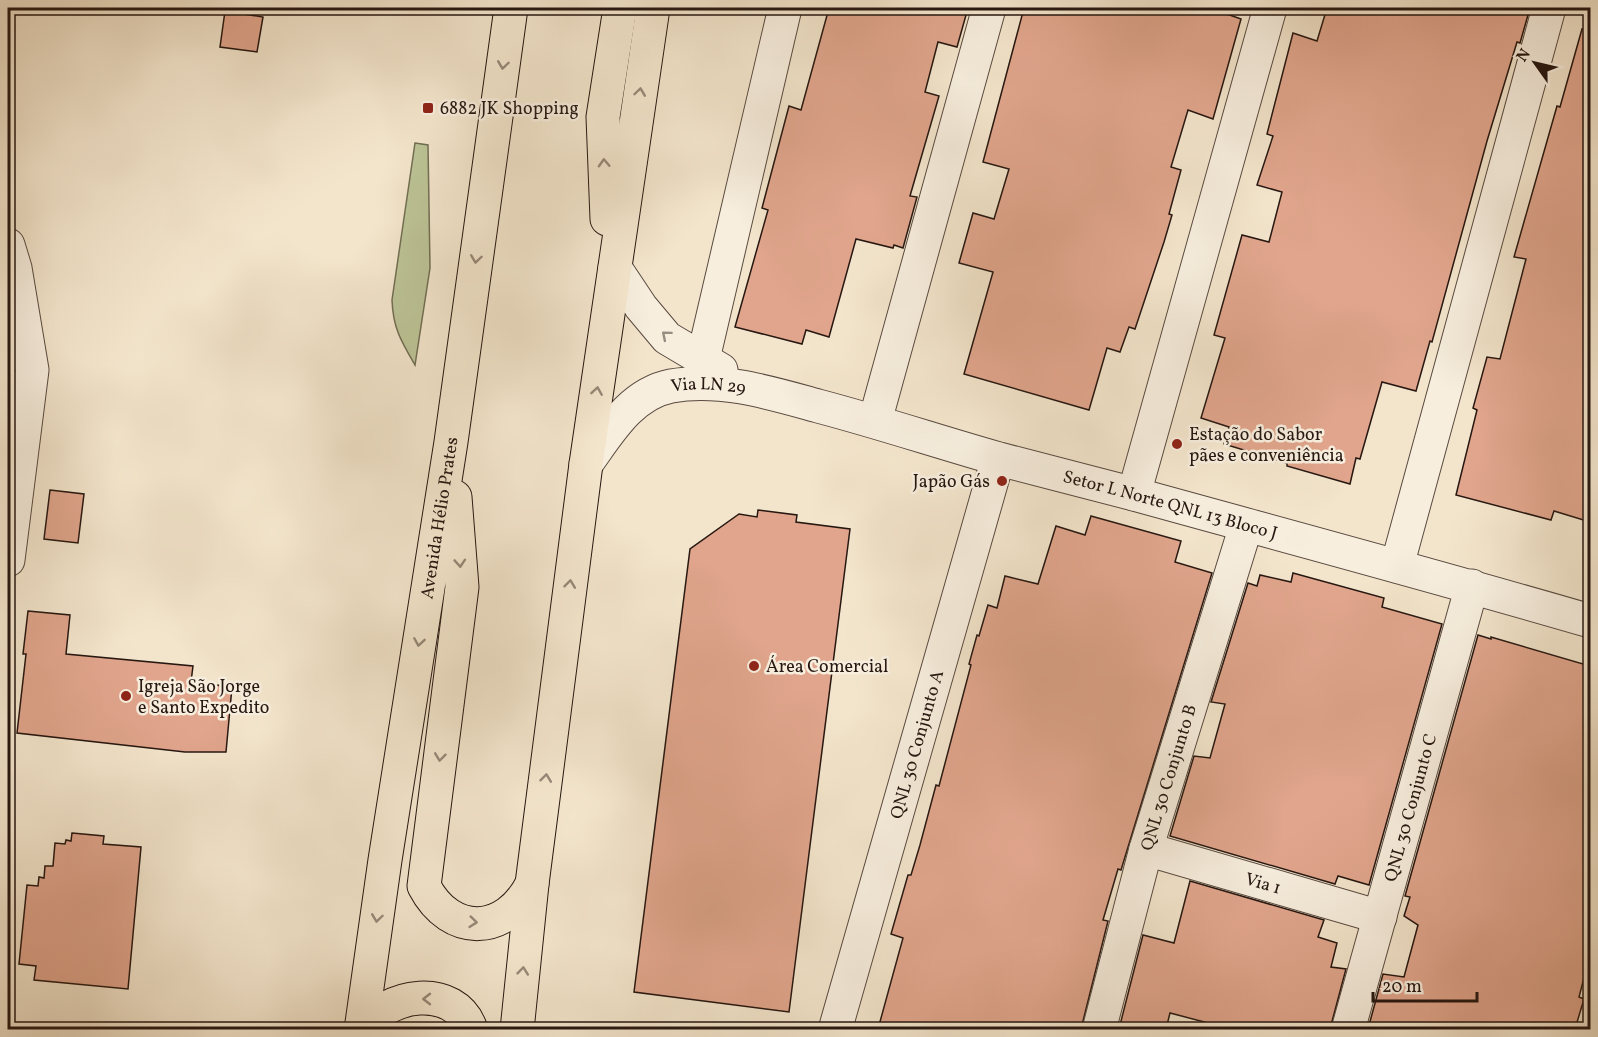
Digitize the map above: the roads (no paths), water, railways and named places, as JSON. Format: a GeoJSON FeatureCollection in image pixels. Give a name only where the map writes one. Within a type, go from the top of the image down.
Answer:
{"type":"FeatureCollection","features":[{"type":"Feature","properties":{"kind":"main road","name":"Avenida Hélio Prates"},"geometry":{"type":"LineString","coordinates":[[362,1029],[385,860],[451,442],[511,8]]}},
{"type":"Feature","properties":{"kind":"main road"},"geometry":{"type":"LineString","coordinates":[[610,305],[603,117],[620,8]]}},
{"type":"Feature","properties":{"kind":"main road"},"geometry":{"type":"LineString","coordinates":[[517,1029],[532,884],[585,464],[653,8]]}},
{"type":"Feature","properties":{"kind":"main road"},"geometry":{"type":"LineString","coordinates":[[451,442],[462,587],[424,885],[431,899],[441,910],[460,920],[484,923],[500,919],[514,910],[525,898],[532,884]]}},
{"type":"Feature","properties":{"kind":"main road"},"geometry":{"type":"LineString","coordinates":[[362,1029],[378,1012],[391,1004],[405,999],[434,998],[448,1002],[460,1011],[471,1029]]}},
{"type":"Feature","properties":{"kind":"street"},"geometry":{"type":"LineString","coordinates":[[703,359],[784,8]]}},
{"type":"Feature","properties":{"kind":"street"},"geometry":{"type":"LineString","coordinates":[[875,421],[989,8]]}},
{"type":"Feature","properties":{"kind":"street"},"geometry":{"type":"LineString","coordinates":[[1134,494],[1270,8]]}},
{"type":"Feature","properties":{"kind":"street"},"geometry":{"type":"LineString","coordinates":[[1397,566],[1549,8]]}},
{"type":"Feature","properties":{"kind":"street"},"geometry":{"type":"LineString","coordinates":[[8,245],[15,268],[32,370],[12,484],[8,560]]}},
{"type":"Feature","properties":{"kind":"street","name":"Via LN 29"},"geometry":{"type":"LineString","coordinates":[[615,268],[654,324],[668,338],[752,388]]}},
{"type":"Feature","properties":{"kind":"street","name":"Via LN 29"},"geometry":{"type":"LineString","coordinates":[[585,464],[627,411],[653,392],[669,386],[700,384],[752,388]]}},
{"type":"Feature","properties":{"kind":"street","name":"Setor L Norte QNL 13 Bloco J"},"geometry":{"type":"LineString","coordinates":[[752,388],[875,421],[998,459],[1472,586],[1590,621]]}},
{"type":"Feature","properties":{"kind":"street","name":"QNL 30 Conjunto A"},"geometry":{"type":"LineString","coordinates":[[835,1029],[998,459]]}},
{"type":"Feature","properties":{"kind":"street","name":"QNL 30 Conjunto B"},"geometry":{"type":"LineString","coordinates":[[1099,1029],[1146,849],[1246,526]]}},
{"type":"Feature","properties":{"kind":"street","name":"QNL 30 Conjunto C"},"geometry":{"type":"LineString","coordinates":[[1348,1029],[1472,586]]}},
{"type":"Feature","properties":{"kind":"street","name":"Via 1"},"geometry":{"type":"LineString","coordinates":[[1146,849],[1380,917]]}},
{"type":"Feature","properties":{"kind":"place","name":"6882 JK Shopping"},"geometry":{"type":"Point","coordinates":[428,108]}},
{"type":"Feature","properties":{"kind":"place","name":"Estação do Sabor pães e conveniência"},"geometry":{"type":"Point","coordinates":[1177,444]}},
{"type":"Feature","properties":{"kind":"place","name":"Japão Gás"},"geometry":{"type":"Point","coordinates":[1002,481]}},
{"type":"Feature","properties":{"kind":"place","name":"Área Comercial"},"geometry":{"type":"Point","coordinates":[754,666]}},
{"type":"Feature","properties":{"kind":"place","name":"Igreja São Jorge e Santo Expedito"},"geometry":{"type":"Point","coordinates":[126,696]}}]}
